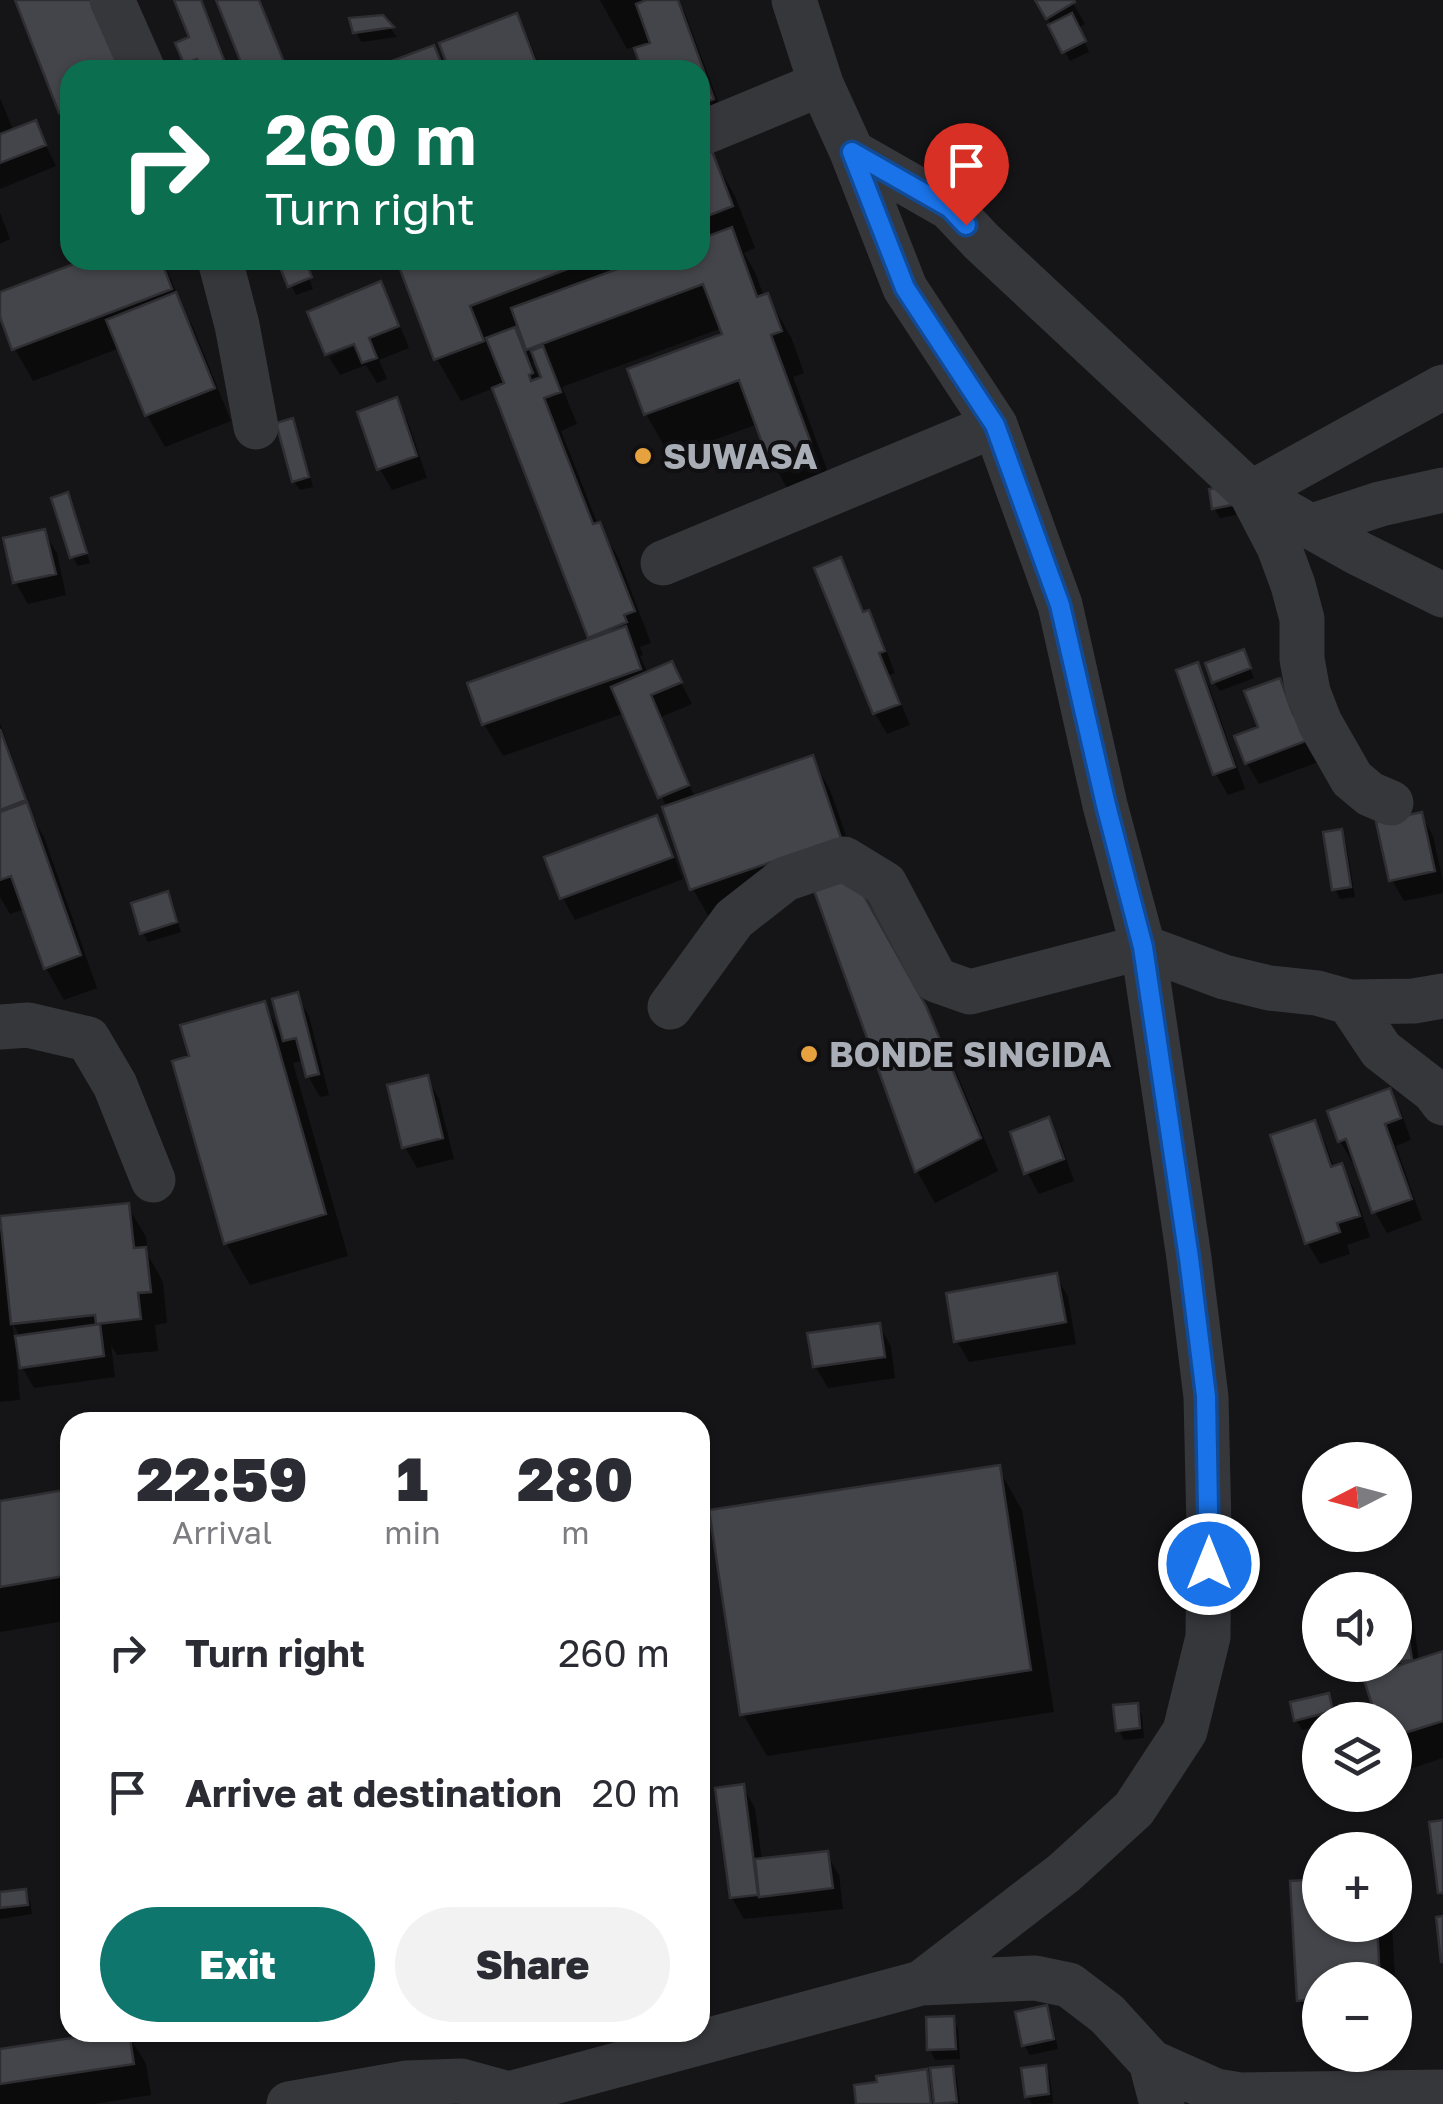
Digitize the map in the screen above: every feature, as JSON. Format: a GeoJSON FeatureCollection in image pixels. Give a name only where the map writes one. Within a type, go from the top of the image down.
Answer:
{"type":"FeatureCollection","features":[{"type":"Feature","properties":{"kind":"street"},"geometry":{"type":"LineString","coordinates":[[112,0],[139,60]]}},
{"type":"Feature","properties":{"kind":"street"},"geometry":{"type":"LineString","coordinates":[[794,0],[822,84],[905,288],[995,425],[1060,605],[1143,947],[1206,1396],[1208,1637],[1185,1731],[1134,1809],[1064,1873],[920,1983]]}},
{"type":"Feature","properties":{"kind":"street"},"geometry":{"type":"LineString","coordinates":[[710,130],[822,84]]}},
{"type":"Feature","properties":{"kind":"street"},"geometry":{"type":"LineString","coordinates":[[852,152],[950,208],[1250,494],[1443,595]]}},
{"type":"Feature","properties":{"kind":"street"},"geometry":{"type":"LineString","coordinates":[[223,270],[256,427]]}},
{"type":"Feature","properties":{"kind":"street"},"geometry":{"type":"LineString","coordinates":[[1250,494],[1443,387]]}},
{"type":"Feature","properties":{"kind":"street"},"geometry":{"type":"LineString","coordinates":[[663,563],[995,425]]}},
{"type":"Feature","properties":{"kind":"street"},"geometry":{"type":"LineString","coordinates":[[1310,527],[1380,504],[1443,490]]}},
{"type":"Feature","properties":{"kind":"street"},"geometry":{"type":"LineString","coordinates":[[1250,494],[1279,547],[1293,585],[1302,620],[1302,659],[1308,692],[1320,723],[1352,779],[1391,804]]}},
{"type":"Feature","properties":{"kind":"street"},"geometry":{"type":"LineString","coordinates":[[670,1007],[734,920],[784,879],[844,859],[885,884],[936,980],[970,992],[1143,947],[1224,977],[1350,1002],[1443,996]]}},
{"type":"Feature","properties":{"kind":"street"},"geometry":{"type":"LineString","coordinates":[[1350,1002],[1381,1050],[1443,1102]]}},
{"type":"Feature","properties":{"kind":"street"},"geometry":{"type":"LineString","coordinates":[[0,1027],[28,1026],[88,1039],[114,1085],[152,1180]]}},
{"type":"Feature","properties":{"kind":"street"},"geometry":{"type":"LineString","coordinates":[[289,2104],[407,2083],[461,2081],[512,2099],[920,1983],[1036,1978],[1068,1985],[1106,2014],[1157,2083],[1240,2095],[1443,2092]]}},
{"type":"Feature","properties":{"kind":"building"},"geometry":{"type":"Polygon","coordinates":[[[15,0],[104,0],[128,60],[60,60],[59,113],[15,0]]]}},
{"type":"Feature","properties":{"kind":"building"},"geometry":{"type":"Polygon","coordinates":[[[174,0],[201,0],[224,60],[182,60],[175,43],[189,37],[174,0]]]}},
{"type":"Feature","properties":{"kind":"building"},"geometry":{"type":"Polygon","coordinates":[[[216,0],[259,0],[283,60],[240,60],[216,0]]]}},
{"type":"Feature","properties":{"kind":"building"},"geometry":{"type":"Polygon","coordinates":[[[646,0],[678,0],[700,60],[638,60],[634,48],[650,43],[636,4],[646,0]]]}},
{"type":"Feature","properties":{"kind":"building"},"geometry":{"type":"Polygon","coordinates":[[[1035,0],[1074,0],[1075,2],[1046,19],[1035,0]]]}},
{"type":"Feature","properties":{"kind":"building"},"geometry":{"type":"Polygon","coordinates":[[[517,13],[535,60],[445,60],[439,43],[517,13]]]}},
{"type":"Feature","properties":{"kind":"building"},"geometry":{"type":"Polygon","coordinates":[[[1072,13],[1086,41],[1062,53],[1048,25],[1072,13]]]}},
{"type":"Feature","properties":{"kind":"building"},"geometry":{"type":"Polygon","coordinates":[[[383,15],[394,27],[353,33],[349,18],[383,15]]]}},
{"type":"Feature","properties":{"kind":"building"},"geometry":{"type":"Polygon","coordinates":[[[434,45],[440,60],[394,60],[434,45]]]}},
{"type":"Feature","properties":{"kind":"building"},"geometry":{"type":"Polygon","coordinates":[[[36,120],[46,145],[0,163],[0,134],[36,120]]]}},
{"type":"Feature","properties":{"kind":"building"},"geometry":{"type":"Polygon","coordinates":[[[710,152],[733,206],[710,215],[710,152]]]}},
{"type":"Feature","properties":{"kind":"building"},"geometry":{"type":"Polygon","coordinates":[[[732,227],[757,297],[768,293],[782,331],[771,335],[811,443],[768,459],[739,380],[644,415],[627,369],[722,334],[703,284],[526,350],[511,308],[615,270],[710,270],[710,235],[732,227]]]}},
{"type":"Feature","properties":{"kind":"building"},"geometry":{"type":"Polygon","coordinates":[[[60,269],[165,270],[172,289],[12,350],[0,317],[0,292],[60,269]]]}},
{"type":"Feature","properties":{"kind":"building"},"geometry":{"type":"Polygon","coordinates":[[[281,270],[309,270],[312,277],[288,287],[281,270]]]}},
{"type":"Feature","properties":{"kind":"building"},"geometry":{"type":"Polygon","coordinates":[[[400,270],[565,270],[470,306],[484,341],[434,360],[400,270]]]}},
{"type":"Feature","properties":{"kind":"building"},"geometry":{"type":"Polygon","coordinates":[[[381,281],[399,326],[369,338],[377,358],[362,363],[354,344],[325,355],[307,312],[381,281]]]}},
{"type":"Feature","properties":{"kind":"building"},"geometry":{"type":"Polygon","coordinates":[[[176,292],[215,388],[145,416],[106,320],[176,292]]]}},
{"type":"Feature","properties":{"kind":"building"},"geometry":{"type":"Polygon","coordinates":[[[515,327],[533,373],[529,375],[531,381],[541,377],[531,351],[543,346],[561,392],[544,398],[593,524],[600,522],[635,611],[624,615],[627,622],[588,638],[492,388],[504,383],[486,338],[515,327]]]}},
{"type":"Feature","properties":{"kind":"building"},"geometry":{"type":"Polygon","coordinates":[[[397,397],[417,456],[377,470],[357,412],[397,397]]]}},
{"type":"Feature","properties":{"kind":"building"},"geometry":{"type":"Polygon","coordinates":[[[293,418],[309,477],[292,482],[276,423],[293,418]]]}},
{"type":"Feature","properties":{"kind":"building"},"geometry":{"type":"Polygon","coordinates":[[[1230,486],[1232,505],[1212,509],[1209,489],[1230,486]]]}},
{"type":"Feature","properties":{"kind":"building"},"geometry":{"type":"Polygon","coordinates":[[[68,492],[87,553],[70,558],[51,498],[68,492]]]}},
{"type":"Feature","properties":{"kind":"building"},"geometry":{"type":"Polygon","coordinates":[[[45,529],[56,574],[13,583],[3,538],[45,529]]]}},
{"type":"Feature","properties":{"kind":"building"},"geometry":{"type":"Polygon","coordinates":[[[841,557],[863,612],[869,610],[885,651],[879,653],[900,704],[873,714],[814,568],[841,557]]]}},
{"type":"Feature","properties":{"kind":"building"},"geometry":{"type":"Polygon","coordinates":[[[626,626],[641,669],[482,725],[467,683],[626,626]]]}},
{"type":"Feature","properties":{"kind":"building"},"geometry":{"type":"Polygon","coordinates":[[[1244,649],[1251,668],[1212,683],[1205,663],[1244,649]]]}},
{"type":"Feature","properties":{"kind":"building"},"geometry":{"type":"Polygon","coordinates":[[[672,661],[682,682],[651,695],[689,785],[658,798],[611,687],[672,661]]]}},
{"type":"Feature","properties":{"kind":"building"},"geometry":{"type":"Polygon","coordinates":[[[1198,662],[1235,767],[1213,775],[1176,670],[1198,662]]]}},
{"type":"Feature","properties":{"kind":"building"},"geometry":{"type":"Polygon","coordinates":[[[1280,678],[1293,714],[1311,739],[1245,764],[1234,736],[1258,727],[1244,691],[1280,678]]]}},
{"type":"Feature","properties":{"kind":"building"},"geometry":{"type":"Polygon","coordinates":[[[0,729],[26,800],[0,810],[0,729]]]}},
{"type":"Feature","properties":{"kind":"building"},"geometry":{"type":"Polygon","coordinates":[[[813,755],[841,838],[690,890],[662,807],[813,755]]]}},
{"type":"Feature","properties":{"kind":"building"},"geometry":{"type":"Polygon","coordinates":[[[27,802],[81,955],[44,969],[11,876],[0,880],[0,812],[27,802]]]}},
{"type":"Feature","properties":{"kind":"building"},"geometry":{"type":"Polygon","coordinates":[[[1422,812],[1435,871],[1389,881],[1376,822],[1422,812]]]}},
{"type":"Feature","properties":{"kind":"building"},"geometry":{"type":"Polygon","coordinates":[[[657,815],[673,857],[560,899],[544,857],[657,815]]]}},
{"type":"Feature","properties":{"kind":"building"},"geometry":{"type":"Polygon","coordinates":[[[1342,829],[1351,887],[1332,890],[1323,832],[1342,829]]]}},
{"type":"Feature","properties":{"kind":"building"},"geometry":{"type":"Polygon","coordinates":[[[854,878],[926,1006],[981,1138],[915,1172],[811,882],[854,878]]]}},
{"type":"Feature","properties":{"kind":"building"},"geometry":{"type":"Polygon","coordinates":[[[168,891],[177,922],[140,934],[131,903],[168,891]]]}},
{"type":"Feature","properties":{"kind":"building"},"geometry":{"type":"Polygon","coordinates":[[[298,992],[319,1074],[306,1077],[296,1038],[283,1041],[272,999],[298,992]]]}},
{"type":"Feature","properties":{"kind":"building"},"geometry":{"type":"Polygon","coordinates":[[[265,1001],[326,1214],[224,1244],[172,1061],[189,1056],[180,1025],[265,1001]]]}},
{"type":"Feature","properties":{"kind":"building"},"geometry":{"type":"Polygon","coordinates":[[[428,1075],[443,1138],[402,1148],[387,1085],[428,1075]]]}},
{"type":"Feature","properties":{"kind":"building"},"geometry":{"type":"Polygon","coordinates":[[[1390,1088],[1401,1118],[1385,1124],[1412,1199],[1372,1213],[1346,1139],[1338,1142],[1327,1111],[1390,1088]]]}},
{"type":"Feature","properties":{"kind":"building"},"geometry":{"type":"Polygon","coordinates":[[[1049,1117],[1064,1159],[1024,1174],[1010,1132],[1049,1117]]]}},
{"type":"Feature","properties":{"kind":"building"},"geometry":{"type":"Polygon","coordinates":[[[1315,1120],[1331,1167],[1342,1163],[1360,1216],[1337,1223],[1340,1232],[1305,1244],[1270,1135],[1315,1120]]]}},
{"type":"Feature","properties":{"kind":"building"},"geometry":{"type":"Polygon","coordinates":[[[129,1203],[134,1248],[146,1247],[151,1292],[138,1293],[141,1319],[96,1324],[95,1315],[11,1324],[0,1216],[129,1203]]]}},
{"type":"Feature","properties":{"kind":"building"},"geometry":{"type":"Polygon","coordinates":[[[1057,1273],[1066,1322],[954,1342],[946,1293],[1057,1273]]]}},
{"type":"Feature","properties":{"kind":"building"},"geometry":{"type":"Polygon","coordinates":[[[880,1323],[885,1357],[813,1367],[807,1333],[880,1323]]]}},
{"type":"Feature","properties":{"kind":"building"},"geometry":{"type":"Polygon","coordinates":[[[100,1324],[104,1356],[20,1368],[15,1336],[100,1324]]]}},
{"type":"Feature","properties":{"kind":"building"},"geometry":{"type":"Polygon","coordinates":[[[1000,1465],[1031,1670],[740,1715],[710,1510],[1000,1465]]]}},
{"type":"Feature","properties":{"kind":"building"},"geometry":{"type":"Polygon","coordinates":[[[60,1491],[60,1577],[0,1587],[0,1501],[60,1491]]]}},
{"type":"Feature","properties":{"kind":"building"},"geometry":{"type":"Polygon","coordinates":[[[1443,1651],[1443,1721],[1412,1731],[1412,1702],[1371,1702],[1365,1682],[1412,1682],[1412,1661],[1443,1651]]]}},
{"type":"Feature","properties":{"kind":"building"},"geometry":{"type":"Polygon","coordinates":[[[1329,1693],[1331,1702],[1302,1702],[1302,1719],[1294,1721],[1290,1702],[1329,1693]]]}},
{"type":"Feature","properties":{"kind":"building"},"geometry":{"type":"Polygon","coordinates":[[[1138,1703],[1140,1728],[1116,1731],[1113,1705],[1138,1703]]]}},
{"type":"Feature","properties":{"kind":"building"},"geometry":{"type":"Polygon","coordinates":[[[744,1784],[758,1895],[730,1898],[715,1788],[744,1784]]]}},
{"type":"Feature","properties":{"kind":"building"},"geometry":{"type":"Polygon","coordinates":[[[1443,1820],[1443,1893],[1438,1893],[1429,1822],[1443,1820]]]}},
{"type":"Feature","properties":{"kind":"building"},"geometry":{"type":"Polygon","coordinates":[[[828,1851],[833,1888],[759,1897],[755,1859],[828,1851]]]}},
{"type":"Feature","properties":{"kind":"building"},"geometry":{"type":"Polygon","coordinates":[[[1302,1880],[1302,1942],[1378,1942],[1379,1962],[1302,1962],[1302,2001],[1297,2001],[1290,1881],[1302,1880]]]}},
{"type":"Feature","properties":{"kind":"building"},"geometry":{"type":"Polygon","coordinates":[[[26,1889],[28,1905],[0,1908],[0,1892],[26,1889]]]}},
{"type":"Feature","properties":{"kind":"building"},"geometry":{"type":"Polygon","coordinates":[[[1443,1916],[1443,1962],[1441,1962],[1436,1917],[1443,1916]]]}},
{"type":"Feature","properties":{"kind":"building"},"geometry":{"type":"Polygon","coordinates":[[[1047,2005],[1054,2039],[1022,2046],[1015,2012],[1047,2005]]]}},
{"type":"Feature","properties":{"kind":"building"},"geometry":{"type":"Polygon","coordinates":[[[954,2016],[956,2049],[927,2050],[926,2017],[954,2016]]]}},
{"type":"Feature","properties":{"kind":"building"},"geometry":{"type":"Polygon","coordinates":[[[60,2040],[131,2042],[134,2064],[0,2084],[0,2049],[60,2040]]]}},
{"type":"Feature","properties":{"kind":"building"},"geometry":{"type":"Polygon","coordinates":[[[1046,2065],[1049,2094],[1025,2097],[1021,2068],[1046,2065]]]}},
{"type":"Feature","properties":{"kind":"building"},"geometry":{"type":"Polygon","coordinates":[[[953,2066],[957,2102],[934,2104],[930,2068],[953,2066]]]}},
{"type":"Feature","properties":{"kind":"building"},"geometry":{"type":"Polygon","coordinates":[[[927,2069],[931,2104],[856,2104],[854,2085],[877,2082],[876,2076],[927,2069]]]}},
{"type":"Feature","properties":{"kind":"place","name":"SUWASA"},"geometry":{"type":"Point","coordinates":[643,456]}},
{"type":"Feature","properties":{"kind":"place","name":"BONDE SINGIDA"},"geometry":{"type":"Point","coordinates":[809,1054]}},
{"type":"Feature","properties":{"kind":"route"},"geometry":{"type":"LineString","coordinates":[[966,225],[950,208],[852,152],[905,288],[995,425],[1060,605],[1143,947],[1206,1396],[1209,1564]]}}]}
